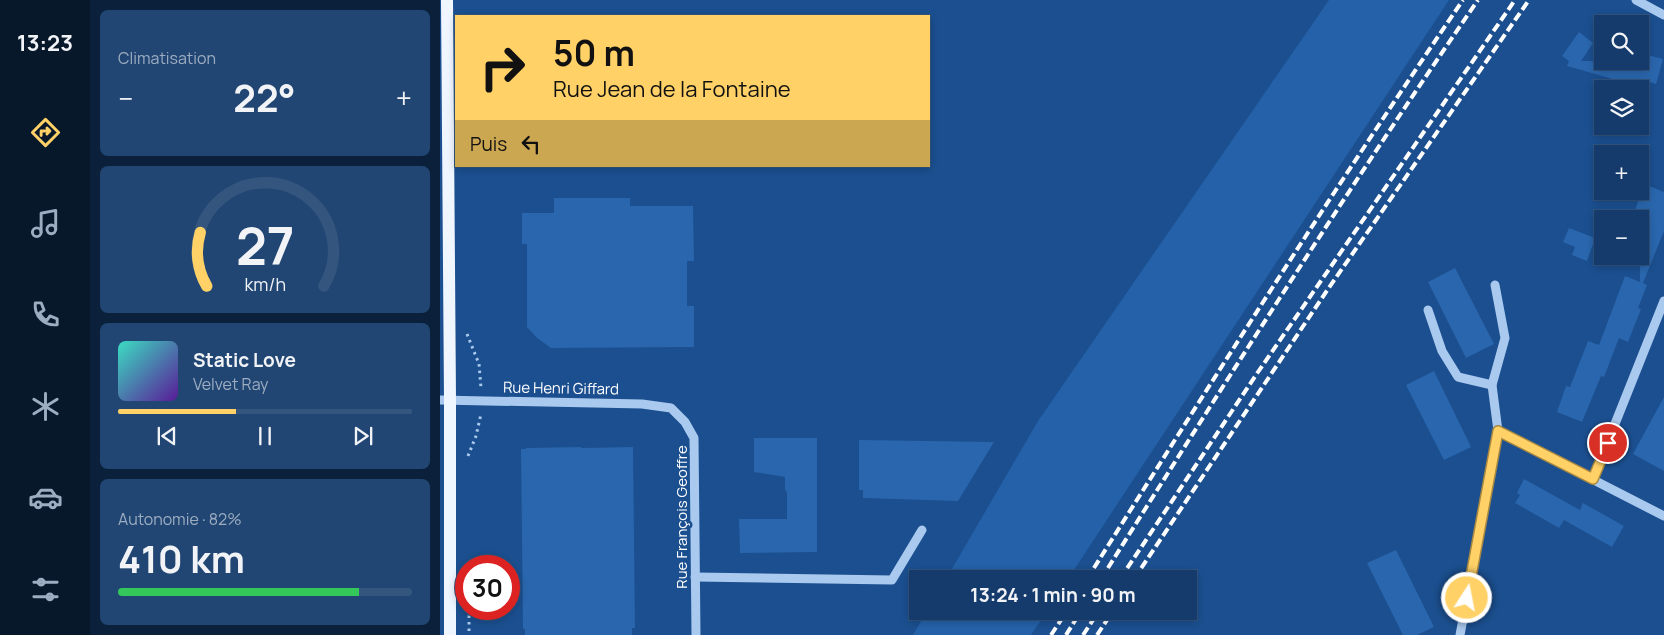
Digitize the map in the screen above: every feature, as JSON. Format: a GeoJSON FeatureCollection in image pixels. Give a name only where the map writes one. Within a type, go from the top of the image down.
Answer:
{"type":"FeatureCollection","features":[{"type":"Feature","properties":{"kind":"main road"},"geometry":{"type":"LineString","coordinates":[[447,0],[445,400],[450,635]]}},
{"type":"Feature","properties":{"kind":"main road"},"geometry":{"type":"LineString","coordinates":[[440,596],[449,606]]}},
{"type":"Feature","properties":{"kind":"street"},"geometry":{"type":"LineString","coordinates":[[1636,0],[1664,15]]}},
{"type":"Feature","properties":{"kind":"street"},"geometry":{"type":"LineString","coordinates":[[1460,635],[1498,431],[1492,385],[1506,338],[1495,285]]}},
{"type":"Feature","properties":{"kind":"street"},"geometry":{"type":"LineString","coordinates":[[1593,479],[1664,301]]}},
{"type":"Feature","properties":{"kind":"street"},"geometry":{"type":"LineString","coordinates":[[1428,310],[1442,351],[1458,377],[1492,385]]}},
{"type":"Feature","properties":{"kind":"street","name":"Rue Henri Giffard"},"geometry":{"type":"LineString","coordinates":[[445,400],[642,404],[671,408]]}},
{"type":"Feature","properties":{"kind":"street","name":"Rue François Geoffre"},"geometry":{"type":"LineString","coordinates":[[671,408],[685,422],[694,438],[696,635]]}},
{"type":"Feature","properties":{"kind":"street"},"geometry":{"type":"LineString","coordinates":[[1498,431],[1664,516]]}},
{"type":"Feature","properties":{"kind":"street"},"geometry":{"type":"LineString","coordinates":[[695,577],[892,580],[922,530]]}},
{"type":"Feature","properties":{"kind":"path"},"geometry":{"type":"LineString","coordinates":[[467,330],[469,341],[479,364],[481,387]]}},
{"type":"Feature","properties":{"kind":"path"},"geometry":{"type":"LineString","coordinates":[[466,465],[476,436],[480,416]]}},
{"type":"Feature","properties":{"kind":"path"},"geometry":{"type":"LineString","coordinates":[[469,620],[469,635]]}},
{"type":"Feature","properties":{"kind":"shaded area"},"geometry":{"type":"Polygon","coordinates":[[[1329,0],[1449,0],[1074,570],[951,570],[1038,421],[1329,0]]]}},
{"type":"Feature","properties":{"kind":"shaded area"},"geometry":{"type":"Polygon","coordinates":[[[922,620],[1041,620],[1031,635],[913,635],[922,620]]]}},
{"type":"Feature","properties":{"kind":"building"},"geometry":{"type":"Polygon","coordinates":[[[1579,32],[1593,43],[1581,61],[1594,61],[1594,70],[1649,70],[1649,55],[1663,59],[1656,84],[1649,82],[1649,80],[1616,80],[1567,66],[1569,61],[1562,56],[1579,32]]]}},
{"type":"Feature","properties":{"kind":"building"},"geometry":{"type":"Polygon","coordinates":[[[1649,186],[1664,192],[1664,231],[1643,283],[1647,285],[1638,308],[1641,309],[1628,342],[1619,338],[1604,377],[1601,376],[1582,422],[1557,412],[1566,386],[1570,387],[1588,341],[1599,345],[1625,276],[1640,282],[1640,265],[1649,265],[1649,210],[1635,210],[1639,200],[1649,200],[1649,186]]]}},
{"type":"Feature","properties":{"kind":"building"},"geometry":{"type":"Polygon","coordinates":[[[554,198],[630,198],[630,206],[693,206],[694,261],[687,261],[687,306],[694,306],[694,347],[551,348],[537,338],[527,327],[527,244],[522,244],[522,213],[554,213],[554,198]]]}},
{"type":"Feature","properties":{"kind":"building"},"geometry":{"type":"Polygon","coordinates":[[[1569,228],[1594,238],[1587,261],[1572,255],[1575,247],[1563,242],[1569,228]]]}},
{"type":"Feature","properties":{"kind":"building"},"geometry":{"type":"Polygon","coordinates":[[[1455,268],[1494,344],[1466,358],[1428,282],[1455,268]]]}},
{"type":"Feature","properties":{"kind":"building"},"geometry":{"type":"Polygon","coordinates":[[[1434,371],[1471,447],[1444,460],[1406,385],[1434,371]]]}},
{"type":"Feature","properties":{"kind":"building"},"geometry":{"type":"Polygon","coordinates":[[[1664,397],[1664,471],[1633,454],[1664,397]]]}},
{"type":"Feature","properties":{"kind":"building"},"geometry":{"type":"Polygon","coordinates":[[[754,438],[817,438],[817,552],[740,553],[739,519],[787,519],[785,477],[754,472],[754,438]]]}},
{"type":"Feature","properties":{"kind":"building"},"geometry":{"type":"Polygon","coordinates":[[[859,440],[994,442],[958,501],[863,498],[863,490],[859,490],[859,440]]]}},
{"type":"Feature","properties":{"kind":"building"},"geometry":{"type":"Polygon","coordinates":[[[633,447],[635,628],[632,628],[632,635],[525,635],[525,629],[523,629],[521,449],[633,447]]]}},
{"type":"Feature","properties":{"kind":"building"},"geometry":{"type":"Polygon","coordinates":[[[1524,479],[1580,510],[1583,503],[1624,526],[1612,547],[1564,520],[1559,528],[1515,503],[1520,495],[1517,493],[1524,479]]]}},
{"type":"Feature","properties":{"kind":"building"},"geometry":{"type":"Polygon","coordinates":[[[1396,550],[1434,627],[1417,635],[1403,635],[1367,563],[1396,550]]]}},
{"type":"Feature","properties":{"kind":"railway"},"geometry":{"type":"LineString","coordinates":[[1093,570],[1319,215],[1463,0]]}},
{"type":"Feature","properties":{"kind":"railway"},"geometry":{"type":"LineString","coordinates":[[1107,570],[1334,215],[1478,0]]}},
{"type":"Feature","properties":{"kind":"railway"},"geometry":{"type":"LineString","coordinates":[[1126,570],[1258,372],[1515,0]]}},
{"type":"Feature","properties":{"kind":"railway"},"geometry":{"type":"LineString","coordinates":[[1140,570],[1328,289],[1529,0]]}},
{"type":"Feature","properties":{"kind":"railway"},"geometry":{"type":"LineString","coordinates":[[1051,635],[1061,620]]}},
{"type":"Feature","properties":{"kind":"railway"},"geometry":{"type":"LineString","coordinates":[[1066,635],[1075,620]]}},
{"type":"Feature","properties":{"kind":"railway"},"geometry":{"type":"LineString","coordinates":[[1083,635],[1093,620]]}},
{"type":"Feature","properties":{"kind":"railway"},"geometry":{"type":"LineString","coordinates":[[1097,635],[1107,620]]}},
{"type":"Feature","properties":{"kind":"route"},"geometry":{"type":"LineString","coordinates":[[1467,598],[1498,431],[1593,479],[1608,443]]}}]}
